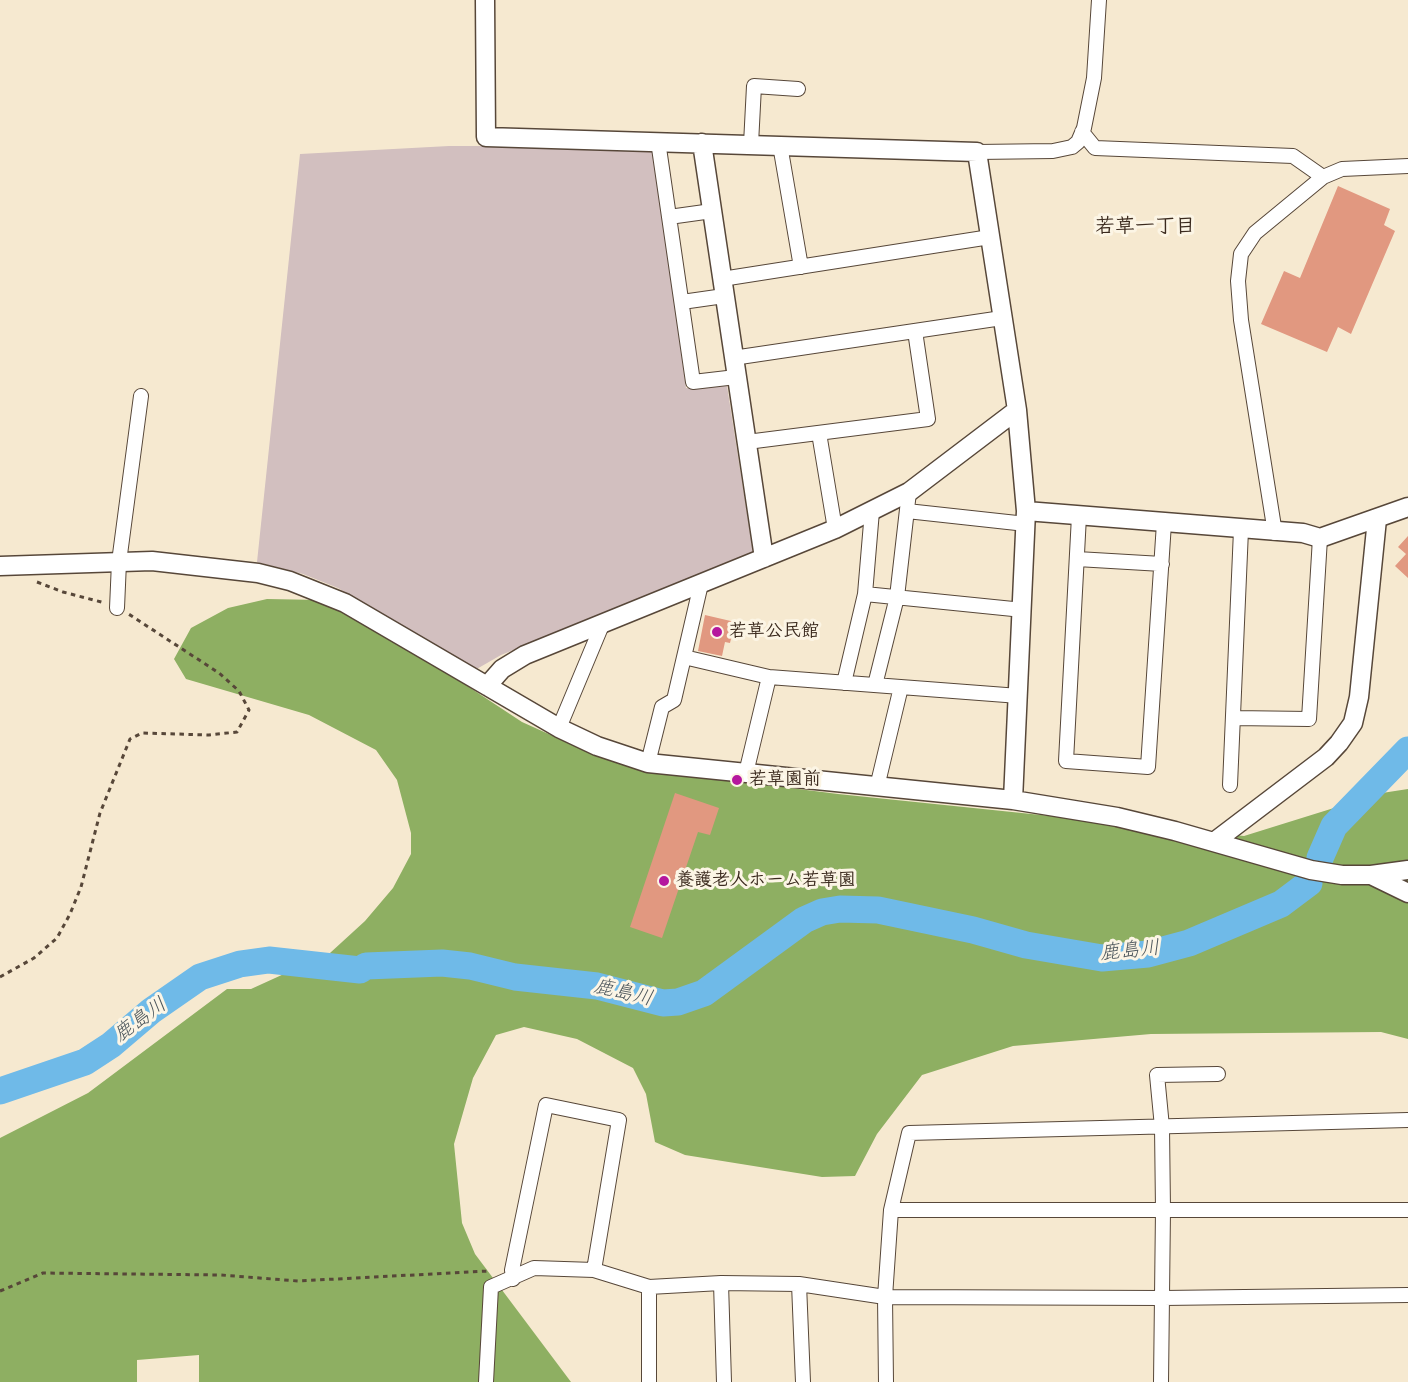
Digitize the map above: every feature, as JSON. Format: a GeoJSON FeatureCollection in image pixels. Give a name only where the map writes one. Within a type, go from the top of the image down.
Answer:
{"type":"FeatureCollection","features":[{"type":"Feature","properties":{"kind":"street"},"geometry":{"type":"LineString","coordinates":[[485,0],[486,137],[977,152],[1062,149],[1078,142],[1094,78],[1099,0]]}},
{"type":"Feature","properties":{"kind":"street"},"geometry":{"type":"LineString","coordinates":[[751,144],[754,86],[798,89]]}},
{"type":"Feature","properties":{"kind":"street"},"geometry":{"type":"LineString","coordinates":[[1082,132],[1095,148],[1293,156],[1323,177]]}},
{"type":"Feature","properties":{"kind":"street"},"geometry":{"type":"LineString","coordinates":[[658,141],[693,382],[736,377]]}},
{"type":"Feature","properties":{"kind":"street"},"geometry":{"type":"LineString","coordinates":[[702,143],[764,558]]}},
{"type":"Feature","properties":{"kind":"street"},"geometry":{"type":"LineString","coordinates":[[780,145],[801,267]]}},
{"type":"Feature","properties":{"kind":"street"},"geometry":{"type":"LineString","coordinates":[[977,152],[1017,410],[1026,518],[1013,800]]}},
{"type":"Feature","properties":{"kind":"street"},"geometry":{"type":"LineString","coordinates":[[1275,533],[1241,320],[1238,281],[1241,255],[1255,233],[1323,177],[1342,169],[1408,166]]}},
{"type":"Feature","properties":{"kind":"street"},"geometry":{"type":"LineString","coordinates":[[669,217],[712,211]]}},
{"type":"Feature","properties":{"kind":"street"},"geometry":{"type":"LineString","coordinates":[[682,302],[723,288],[801,267],[990,237]]}},
{"type":"Feature","properties":{"kind":"street"},"geometry":{"type":"LineString","coordinates":[[733,358],[1002,318]]}},
{"type":"Feature","properties":{"kind":"street"},"geometry":{"type":"LineString","coordinates":[[747,442],[928,419],[915,331]]}},
{"type":"Feature","properties":{"kind":"street"},"geometry":{"type":"LineString","coordinates":[[117,608],[119,562],[141,396]]}},
{"type":"Feature","properties":{"kind":"street"},"geometry":{"type":"LineString","coordinates":[[487,686],[502,669],[525,655],[872,512],[909,492],[1017,410]]}},
{"type":"Feature","properties":{"kind":"street"},"geometry":{"type":"LineString","coordinates":[[819,433],[835,529]]}},
{"type":"Feature","properties":{"kind":"street"},"geometry":{"type":"LineString","coordinates":[[875,685],[897,597],[909,492]]}},
{"type":"Feature","properties":{"kind":"street"},"geometry":{"type":"LineString","coordinates":[[907,511],[1026,518],[1079,516],[1275,533],[1303,533],[1320,538],[1408,507]]}},
{"type":"Feature","properties":{"kind":"street"},"geometry":{"type":"LineString","coordinates":[[844,682],[865,594],[872,512]]}},
{"type":"Feature","properties":{"kind":"street"},"geometry":{"type":"LineString","coordinates":[[1079,516],[1066,761],[1148,767],[1164,523]]}},
{"type":"Feature","properties":{"kind":"street"},"geometry":{"type":"LineString","coordinates":[[1214,842],[1326,757],[1353,723],[1359,697],[1377,519]]}},
{"type":"Feature","properties":{"kind":"street"},"geometry":{"type":"LineString","coordinates":[[1230,785],[1241,530]]}},
{"type":"Feature","properties":{"kind":"street"},"geometry":{"type":"LineString","coordinates":[[1233,718],[1309,719],[1320,538]]}},
{"type":"Feature","properties":{"kind":"street"},"geometry":{"type":"LineString","coordinates":[[1077,559],[1162,564]]}},
{"type":"Feature","properties":{"kind":"street"},"geometry":{"type":"LineString","coordinates":[[0,566],[152,561],[258,573],[290,581],[345,603],[559,728],[597,746],[648,763],[1013,800],[1117,818],[1214,842],[1311,870],[1342,875],[1371,875],[1408,870]]}},
{"type":"Feature","properties":{"kind":"street"},"geometry":{"type":"LineString","coordinates":[[648,763],[662,707],[675,700],[701,584]]}},
{"type":"Feature","properties":{"kind":"street"},"geometry":{"type":"LineString","coordinates":[[865,594],[1023,610]]}},
{"type":"Feature","properties":{"kind":"street"},"geometry":{"type":"LineString","coordinates":[[559,728],[602,625]]}},
{"type":"Feature","properties":{"kind":"street"},"geometry":{"type":"LineString","coordinates":[[684,657],[769,677],[1019,696]]}},
{"type":"Feature","properties":{"kind":"street"},"geometry":{"type":"LineString","coordinates":[[746,773],[769,677]]}},
{"type":"Feature","properties":{"kind":"street"},"geometry":{"type":"LineString","coordinates":[[877,787],[901,687]]}},
{"type":"Feature","properties":{"kind":"street"},"geometry":{"type":"LineString","coordinates":[[1371,875],[1408,893]]}},
{"type":"Feature","properties":{"kind":"street"},"geometry":{"type":"LineString","coordinates":[[1161,1382],[1162,1127],[1157,1076],[1218,1074]]}},
{"type":"Feature","properties":{"kind":"street"},"geometry":{"type":"LineString","coordinates":[[512,1275],[546,1105],[619,1120],[594,1270]]}},
{"type":"Feature","properties":{"kind":"street"},"geometry":{"type":"LineString","coordinates":[[886,1382],[885,1297],[891,1210],[909,1133],[1408,1120]]}},
{"type":"Feature","properties":{"kind":"street"},"geometry":{"type":"LineString","coordinates":[[891,1210],[1408,1210]]}},
{"type":"Feature","properties":{"kind":"street"},"geometry":{"type":"LineString","coordinates":[[486,1382],[491,1287],[512,1275],[534,1268],[594,1270],[650,1287],[721,1283],[799,1284],[885,1297],[1163,1298],[1408,1295]]}},
{"type":"Feature","properties":{"kind":"street"},"geometry":{"type":"LineString","coordinates":[[721,1283],[724,1382]]}},
{"type":"Feature","properties":{"kind":"street"},"geometry":{"type":"LineString","coordinates":[[799,1284],[803,1382]]}},
{"type":"Feature","properties":{"kind":"street"},"geometry":{"type":"LineString","coordinates":[[649,1382],[650,1287]]}},
{"type":"Feature","properties":{"kind":"path"},"geometry":{"type":"LineString","coordinates":[[0,978],[34,958],[57,938],[81,887],[100,813],[130,739],[142,733],[209,735],[237,732],[249,710],[239,691],[219,673],[140,619],[117,608],[63,592],[31,579]]}},
{"type":"Feature","properties":{"kind":"path"},"geometry":{"type":"LineString","coordinates":[[0,1291],[43,1273],[221,1275],[298,1281],[512,1275]]}},
{"type":"Feature","properties":{"kind":"shaded area"},"geometry":{"type":"Polygon","coordinates":[[[449,146],[553,146],[653,150],[686,388],[727,386],[753,552],[501,655],[475,670],[338,588],[303,574],[257,562],[300,154],[449,146]]]}},
{"type":"Feature","properties":{"kind":"green space"},"geometry":{"type":"Polygon","coordinates":[[[267,599],[320,600],[352,610],[522,722],[573,745],[680,774],[838,794],[1244,836],[1382,793],[1408,789],[1408,1039],[1381,1032],[1151,1034],[1013,1046],[922,1075],[877,1134],[855,1176],[822,1177],[685,1155],[655,1142],[646,1094],[633,1068],[577,1039],[524,1027],[496,1035],[473,1078],[454,1144],[462,1223],[475,1254],[571,1382],[199,1382],[199,1355],[137,1360],[137,1382],[0,1382],[0,1138],[88,1093],[227,989],[251,989],[330,953],[365,921],[393,888],[411,854],[411,833],[397,780],[376,750],[309,715],[186,679],[174,659],[191,628],[228,608],[267,599]]]}},
{"type":"Feature","properties":{"kind":"building"},"geometry":{"type":"Polygon","coordinates":[[[1338,186],[1390,209],[1384,225],[1395,231],[1351,334],[1338,327],[1327,352],[1261,324],[1284,271],[1300,278],[1338,186]]]}},
{"type":"Feature","properties":{"kind":"building"},"geometry":{"type":"Polygon","coordinates":[[[1408,536],[1408,578],[1395,566],[1406,554],[1398,547],[1408,536]]]}},
{"type":"Feature","properties":{"kind":"building","name":"若草公民館"},"geometry":{"type":"Polygon","coordinates":[[[705,615],[735,622],[730,643],[725,642],[722,656],[698,651],[705,615]]]}},
{"type":"Feature","properties":{"kind":"building","name":"養護老人ホーム若草園"},"geometry":{"type":"Polygon","coordinates":[[[675,793],[719,808],[710,835],[698,832],[662,938],[630,927],[675,793]]]}},
{"type":"Feature","properties":{"kind":"waterway","name":"鹿島川"},"geometry":{"type":"LineString","coordinates":[[1320,858],[1334,826],[1408,750]]}},
{"type":"Feature","properties":{"kind":"waterway","name":"鹿島川"},"geometry":{"type":"LineString","coordinates":[[0,1091],[85,1062],[200,977],[240,964],[269,960],[360,970],[366,966],[442,963],[470,966],[515,977],[597,986],[663,1003],[678,1002],[704,993],[804,920],[822,912],[840,909],[878,910],[973,930],[1026,945],[1102,958],[1148,954],[1189,943],[1281,904],[1309,883]]}},
{"type":"Feature","properties":{"kind":"place","name":"若草公民館"},"geometry":{"type":"Point","coordinates":[717,632]}},
{"type":"Feature","properties":{"kind":"place","name":"若草園前"},"geometry":{"type":"Point","coordinates":[737,780]}},
{"type":"Feature","properties":{"kind":"place","name":"養護老人ホーム若草園"},"geometry":{"type":"Point","coordinates":[664,881]}},
{"type":"Feature","properties":{"kind":"district","name":"若草一丁目"},"geometry":{"type":"Point","coordinates":[1145,228]}}]}
